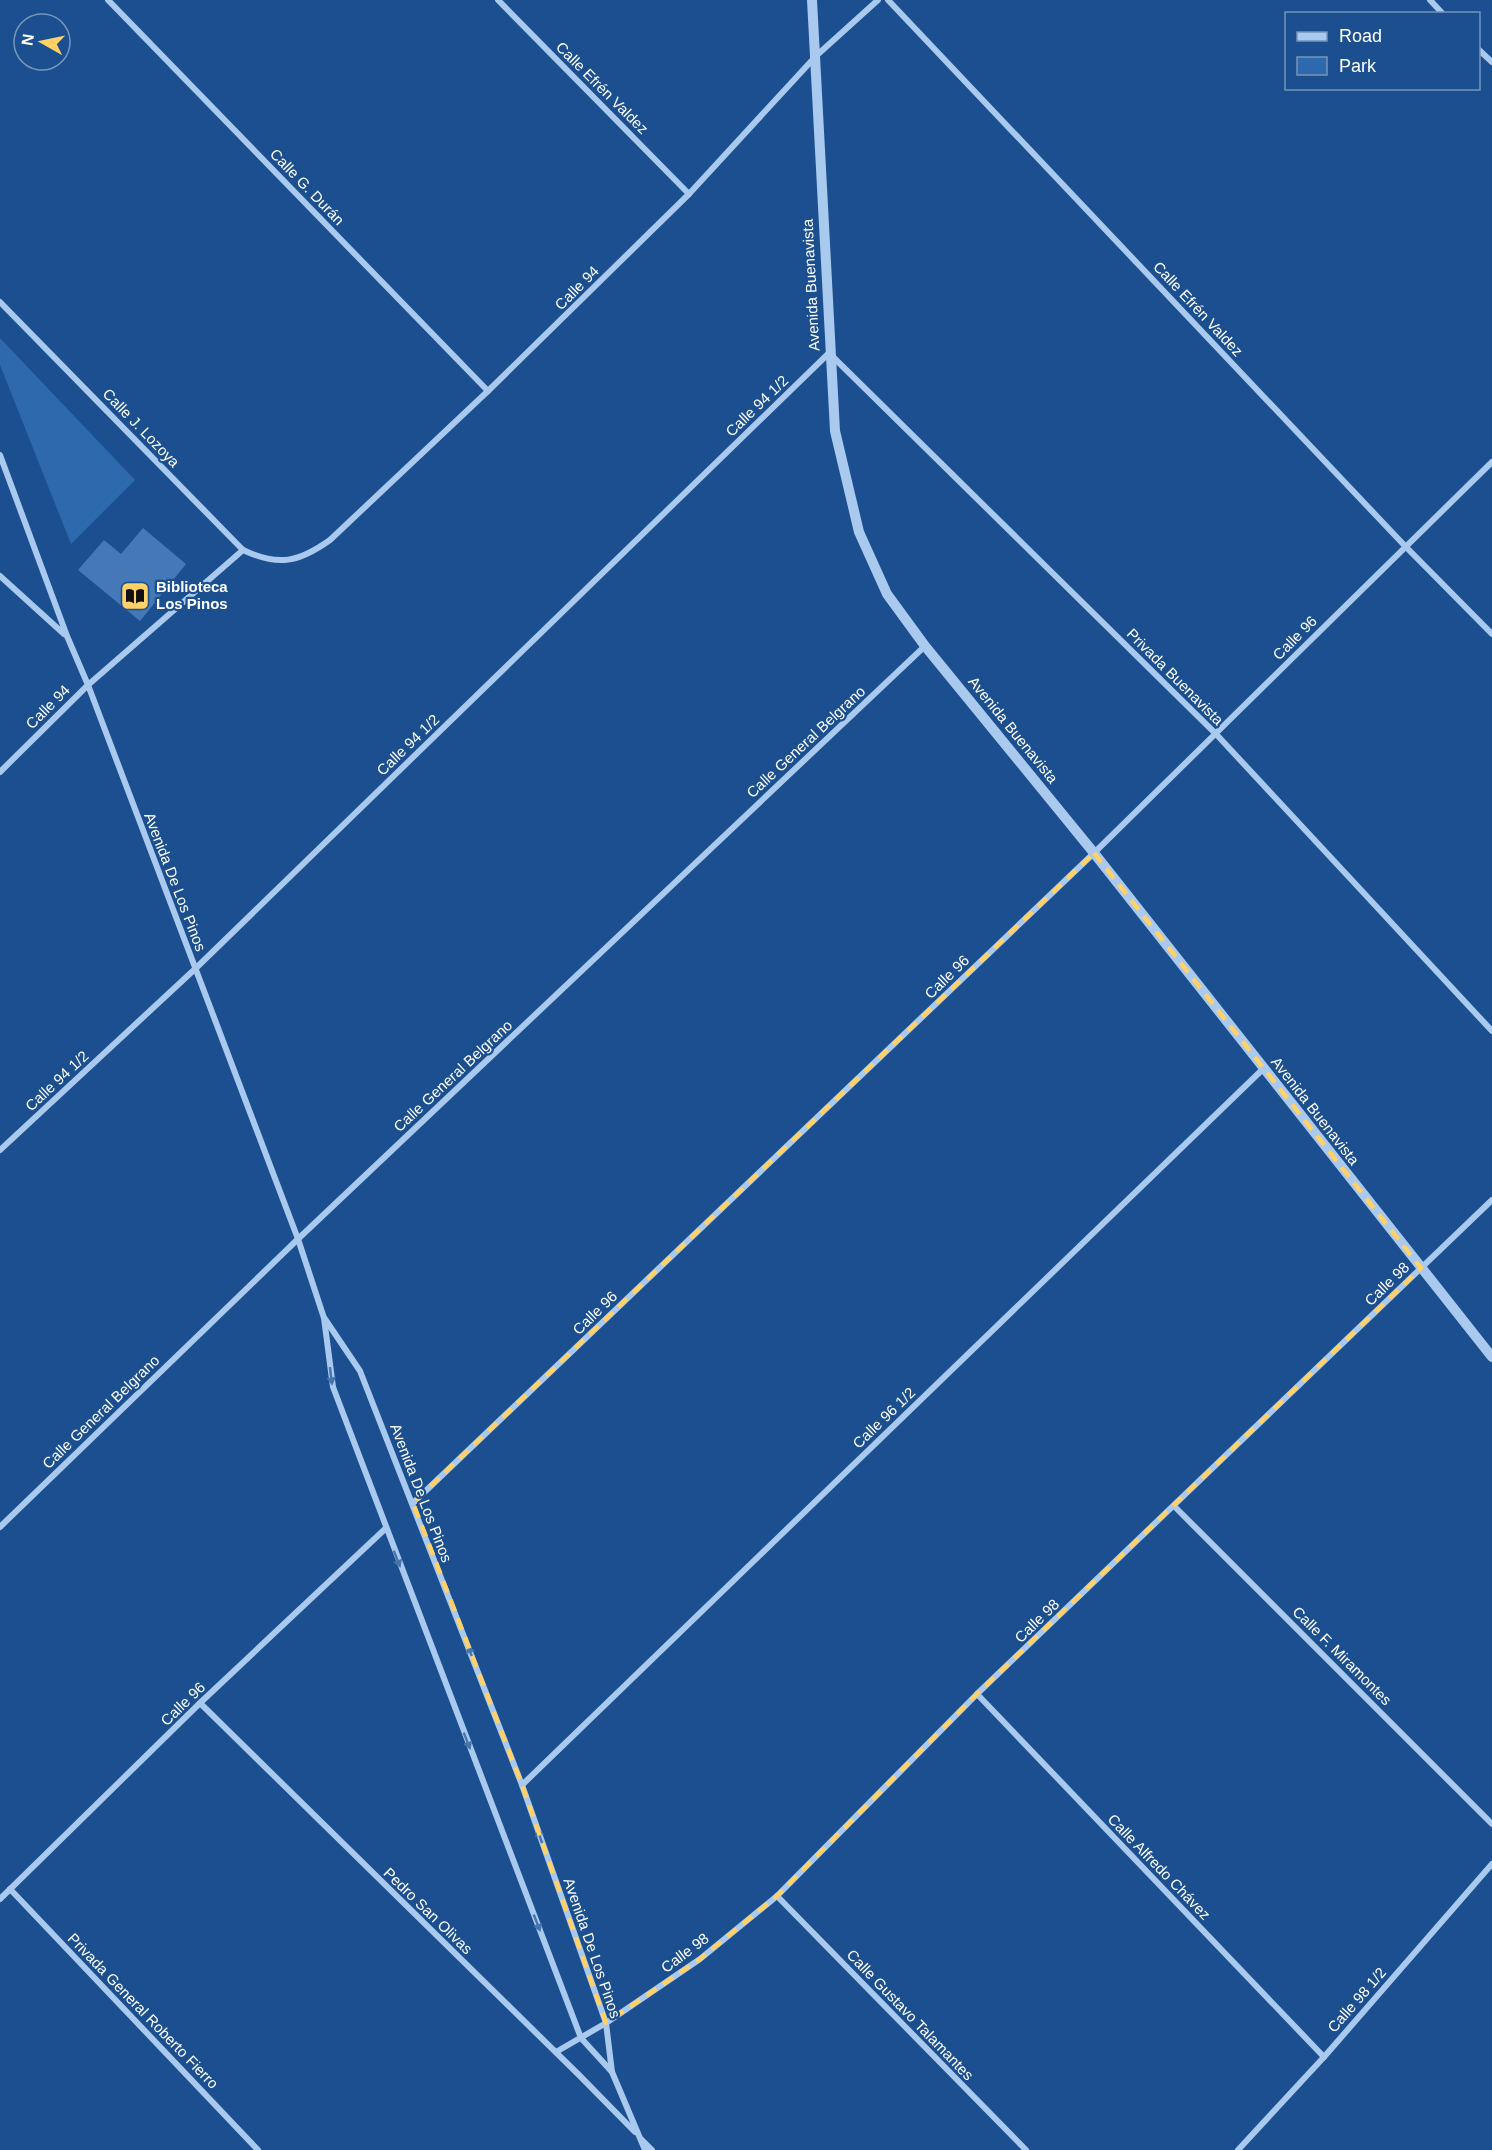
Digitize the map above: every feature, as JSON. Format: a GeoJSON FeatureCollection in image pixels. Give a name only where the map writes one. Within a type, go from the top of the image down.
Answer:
{"type":"FeatureCollection","features":[{"type":"Feature","properties":{"kind":"street","name":"Calle G. Durán"},"geometry":{"type":"LineString","coordinates":[[108,0],[488,391]]}},
{"type":"Feature","properties":{"kind":"street","name":"Calle Efrén Valdez"},"geometry":{"type":"LineString","coordinates":[[498,0],[689,194]]}},
{"type":"Feature","properties":{"kind":"street","name":"Avenida Buenavista"},"geometry":{"type":"LineString","coordinates":[[812,0],[834,431],[859,532],[887,594],[925,646],[1094,853],[1492,1357]]}},
{"type":"Feature","properties":{"kind":"street","name":"Calle 94"},"geometry":{"type":"LineString","coordinates":[[271,561],[290,560],[310,554],[330,540],[488,391],[689,194],[816,56],[878,0]]}},
{"type":"Feature","properties":{"kind":"street","name":"Calle Efrén Valdez"},"geometry":{"type":"LineString","coordinates":[[888,0],[1492,634]]}},
{"type":"Feature","properties":{"kind":"street"},"geometry":{"type":"LineString","coordinates":[[1430,0],[1441,12]]}},
{"type":"Feature","properties":{"kind":"street"},"geometry":{"type":"LineString","coordinates":[[1480,50],[1492,62]]}},
{"type":"Feature","properties":{"kind":"street","name":"Calle J. Lozoya"},"geometry":{"type":"LineString","coordinates":[[0,302],[243,550],[271,561]]}},
{"type":"Feature","properties":{"kind":"street","name":"Privada Buenavista"},"geometry":{"type":"LineString","coordinates":[[829,353],[1216,734],[1492,1031]]}},
{"type":"Feature","properties":{"kind":"street","name":"Calle 94 1/2"},"geometry":{"type":"LineString","coordinates":[[0,1150],[195,969],[829,353]]}},
{"type":"Feature","properties":{"kind":"street","name":"Avenida De Los Pinos"},"geometry":{"type":"LineString","coordinates":[[0,455],[298,1239],[324,1318],[333,1387],[386,1529],[581,2038],[612,2072]]}},
{"type":"Feature","properties":{"kind":"street","name":"Calle 96"},"geometry":{"type":"LineString","coordinates":[[413,1503],[1094,853],[1492,462]]}},
{"type":"Feature","properties":{"kind":"street","name":"Calle 94"},"geometry":{"type":"LineString","coordinates":[[0,772],[88,685],[243,550]]}},
{"type":"Feature","properties":{"kind":"street"},"geometry":{"type":"LineString","coordinates":[[0,576],[67,636]]}},
{"type":"Feature","properties":{"kind":"street","name":"Calle General Belgrano"},"geometry":{"type":"LineString","coordinates":[[0,1527],[298,1239],[925,646]]}},
{"type":"Feature","properties":{"kind":"street","name":"Calle 96 1/2"},"geometry":{"type":"LineString","coordinates":[[522,1785],[1263,1069]]}},
{"type":"Feature","properties":{"kind":"street","name":"Calle 98"},"geometry":{"type":"LineString","coordinates":[[556,2052],[606,2023],[700,1959],[777,1896],[977,1694],[1492,1200]]}},
{"type":"Feature","properties":{"kind":"street","name":"Avenida De Los Pinos"},"geometry":{"type":"LineString","coordinates":[[324,1318],[360,1371],[522,1785],[606,2023],[612,2072]]}},
{"type":"Feature","properties":{"kind":"street","name":"Calle F. Miramontes"},"geometry":{"type":"LineString","coordinates":[[1174,1506],[1492,1824]]}},
{"type":"Feature","properties":{"kind":"street","name":"Calle 96"},"geometry":{"type":"LineString","coordinates":[[0,1899],[200,1703],[386,1529]]}},
{"type":"Feature","properties":{"kind":"street","name":"Calle Alfredo Chávez"},"geometry":{"type":"LineString","coordinates":[[977,1694],[1324,2057]]}},
{"type":"Feature","properties":{"kind":"street","name":"Pedro San Olivas"},"geometry":{"type":"LineString","coordinates":[[200,1703],[556,2052],[652,2150]]}},
{"type":"Feature","properties":{"kind":"street","name":"Calle 98 1/2"},"geometry":{"type":"LineString","coordinates":[[1238,2150],[1324,2057],[1492,1864]]}},
{"type":"Feature","properties":{"kind":"street","name":"Privada General Roberto Fierro"},"geometry":{"type":"LineString","coordinates":[[10,1889],[258,2150]]}},
{"type":"Feature","properties":{"kind":"street","name":"Calle Gustavo Talamantes"},"geometry":{"type":"LineString","coordinates":[[777,1896],[1026,2150]]}},
{"type":"Feature","properties":{"kind":"street"},"geometry":{"type":"LineString","coordinates":[[612,2072],[645,2150]]}},
{"type":"Feature","properties":{"kind":"highlighted area"},"geometry":{"type":"Polygon","coordinates":[[[1094,853],[1421,1268],[977,1694],[777,1896],[700,1959],[606,2023],[522,1785],[413,1503],[1094,853]]]}},
{"type":"Feature","properties":{"kind":"green space"},"geometry":{"type":"Polygon","coordinates":[[[0,338],[135,480],[71,544],[0,365],[0,338]]]}},
{"type":"Feature","properties":{"kind":"building","name":"Biblioteca Los Pinos"},"geometry":{"type":"Polygon","coordinates":[[[143,528],[186,564],[140,621],[78,570],[104,540],[121,554],[143,528]]]}},
{"type":"Feature","properties":{"kind":"place","name":"Biblioteca Los Pinos"},"geometry":{"type":"Point","coordinates":[135,596]}}]}
